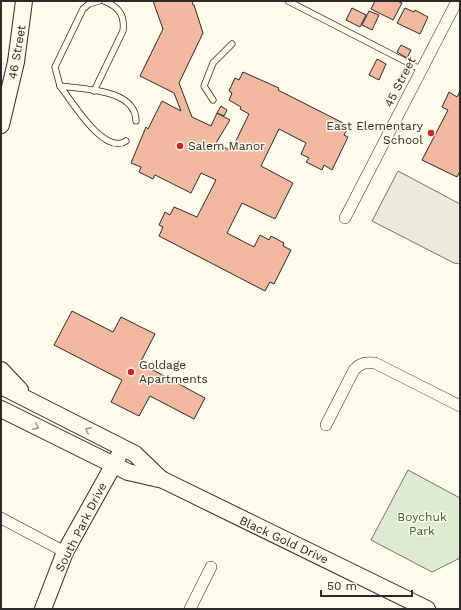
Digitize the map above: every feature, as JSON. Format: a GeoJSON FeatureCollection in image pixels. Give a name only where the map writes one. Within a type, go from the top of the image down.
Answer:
{"type":"FeatureCollection","features":[{"type":"Feature","properties":{"kind":"main road","name":"46 Street"},"geometry":{"type":"LineString","coordinates":[[1,125],[16,62],[24,1]]}},
{"type":"Feature","properties":{"kind":"main road"},"geometry":{"type":"LineString","coordinates":[[1,370],[16,386],[37,404]]}},
{"type":"Feature","properties":{"kind":"main road","name":"Black Gold Drive"},"geometry":{"type":"LineString","coordinates":[[1,386],[135,454],[163,480]]}},
{"type":"Feature","properties":{"kind":"main road","name":"Black Gold Drive"},"geometry":{"type":"LineString","coordinates":[[1,409],[128,472],[163,480],[427,609]]}},
{"type":"Feature","properties":{"kind":"main road","name":"South Park Drive"},"geometry":{"type":"LineString","coordinates":[[43,609],[65,552],[123,448]]}},
{"type":"Feature","properties":{"kind":"street","name":"45 Street"},"geometry":{"type":"LineString","coordinates":[[345,218],[457,1]]}},
{"type":"Feature","properties":{"kind":"street"},"geometry":{"type":"LineString","coordinates":[[326,425],[354,370],[362,364],[375,363],[460,406]]}},
{"type":"Feature","properties":{"kind":"street"},"geometry":{"type":"LineString","coordinates":[[1,518],[65,552]]}},
{"type":"Feature","properties":{"kind":"street"},"geometry":{"type":"LineString","coordinates":[[190,609],[211,567]]}},
{"type":"Feature","properties":{"kind":"lane"},"geometry":{"type":"LineString","coordinates":[[99,1],[88,4],[83,9],[55,67],[60,86],[95,132],[103,138],[115,143],[123,143],[126,141]]}},
{"type":"Feature","properties":{"kind":"lane"},"geometry":{"type":"LineString","coordinates":[[94,91],[123,31],[124,23],[123,16],[119,9],[104,1]]}},
{"type":"Feature","properties":{"kind":"lane"},"geometry":{"type":"LineString","coordinates":[[288,1],[422,70]]}},
{"type":"Feature","properties":{"kind":"lane"},"geometry":{"type":"LineString","coordinates":[[213,100],[204,86],[213,63],[232,44]]}},
{"type":"Feature","properties":{"kind":"lane"},"geometry":{"type":"LineString","coordinates":[[60,86],[94,91],[123,98],[134,111],[136,121]]}},
{"type":"Feature","properties":{"kind":"green space","name":"Boychuk Park"},"geometry":{"type":"Polygon","coordinates":[[[408,470],[460,498],[460,558],[432,572],[371,540],[408,470]]]}},
{"type":"Feature","properties":{"kind":"shaded area"},"geometry":{"type":"Polygon","coordinates":[[[398,171],[460,204],[460,264],[454,263],[372,221],[398,171]]]}},
{"type":"Feature","properties":{"kind":"building","name":"Salem Manor"},"geometry":{"type":"Polygon","coordinates":[[[153,1],[192,1],[194,5],[203,33],[179,83],[192,117],[211,126],[217,113],[230,120],[216,143],[231,151],[249,114],[229,100],[232,93],[229,91],[235,78],[239,80],[243,72],[279,88],[278,90],[349,126],[344,135],[348,137],[332,170],[324,165],[322,170],[306,162],[309,158],[301,154],[306,143],[279,129],[261,166],[293,183],[275,219],[242,203],[227,233],[254,247],[260,235],[269,240],[271,236],[284,243],[283,246],[291,250],[274,284],[270,282],[265,291],[159,236],[163,227],[159,225],[165,212],[170,215],[174,207],[197,217],[216,180],[201,173],[191,193],[155,175],[153,179],[139,172],[141,167],[131,163],[146,127],[148,129],[162,101],[181,111],[174,93],[140,76],[163,29],[153,1]]]}},
{"type":"Feature","properties":{"kind":"building"},"geometry":{"type":"Polygon","coordinates":[[[375,1],[397,1],[402,3],[393,20],[371,9],[375,1]]]}},
{"type":"Feature","properties":{"kind":"building"},"geometry":{"type":"Polygon","coordinates":[[[352,8],[366,15],[360,27],[346,20],[352,8]]]}},
{"type":"Feature","properties":{"kind":"building"},"geometry":{"type":"Polygon","coordinates":[[[405,8],[414,12],[415,10],[428,17],[420,34],[397,23],[405,8]]]}},
{"type":"Feature","properties":{"kind":"building"},"geometry":{"type":"Polygon","coordinates":[[[369,11],[379,15],[372,30],[362,25],[369,11]]]}},
{"type":"Feature","properties":{"kind":"building"},"geometry":{"type":"Polygon","coordinates":[[[401,45],[411,50],[407,58],[397,52],[401,45]]]}},
{"type":"Feature","properties":{"kind":"building"},"geometry":{"type":"Polygon","coordinates":[[[377,59],[386,64],[379,80],[369,75],[377,59]]]}},
{"type":"Feature","properties":{"kind":"building"},"geometry":{"type":"Polygon","coordinates":[[[460,91],[460,171],[457,177],[422,160],[448,110],[442,107],[449,92],[457,97],[460,91]]]}},
{"type":"Feature","properties":{"kind":"building"},"geometry":{"type":"Polygon","coordinates":[[[221,106],[227,110],[224,116],[217,113],[221,106]]]}},
{"type":"Feature","properties":{"kind":"building","name":"Goldage Apartments"},"geometry":{"type":"Polygon","coordinates":[[[72,311],[113,332],[121,317],[155,334],[140,363],[205,398],[194,419],[150,396],[139,416],[111,402],[122,380],[54,345],[72,311]]]}},
{"type":"Feature","properties":{"kind":"place","name":"East Elementary School"},"geometry":{"type":"Point","coordinates":[431,133]}},
{"type":"Feature","properties":{"kind":"place","name":"Salem Manor"},"geometry":{"type":"Point","coordinates":[180,146]}},
{"type":"Feature","properties":{"kind":"place","name":"Goldage Apartments"},"geometry":{"type":"Point","coordinates":[131,372]}}]}
